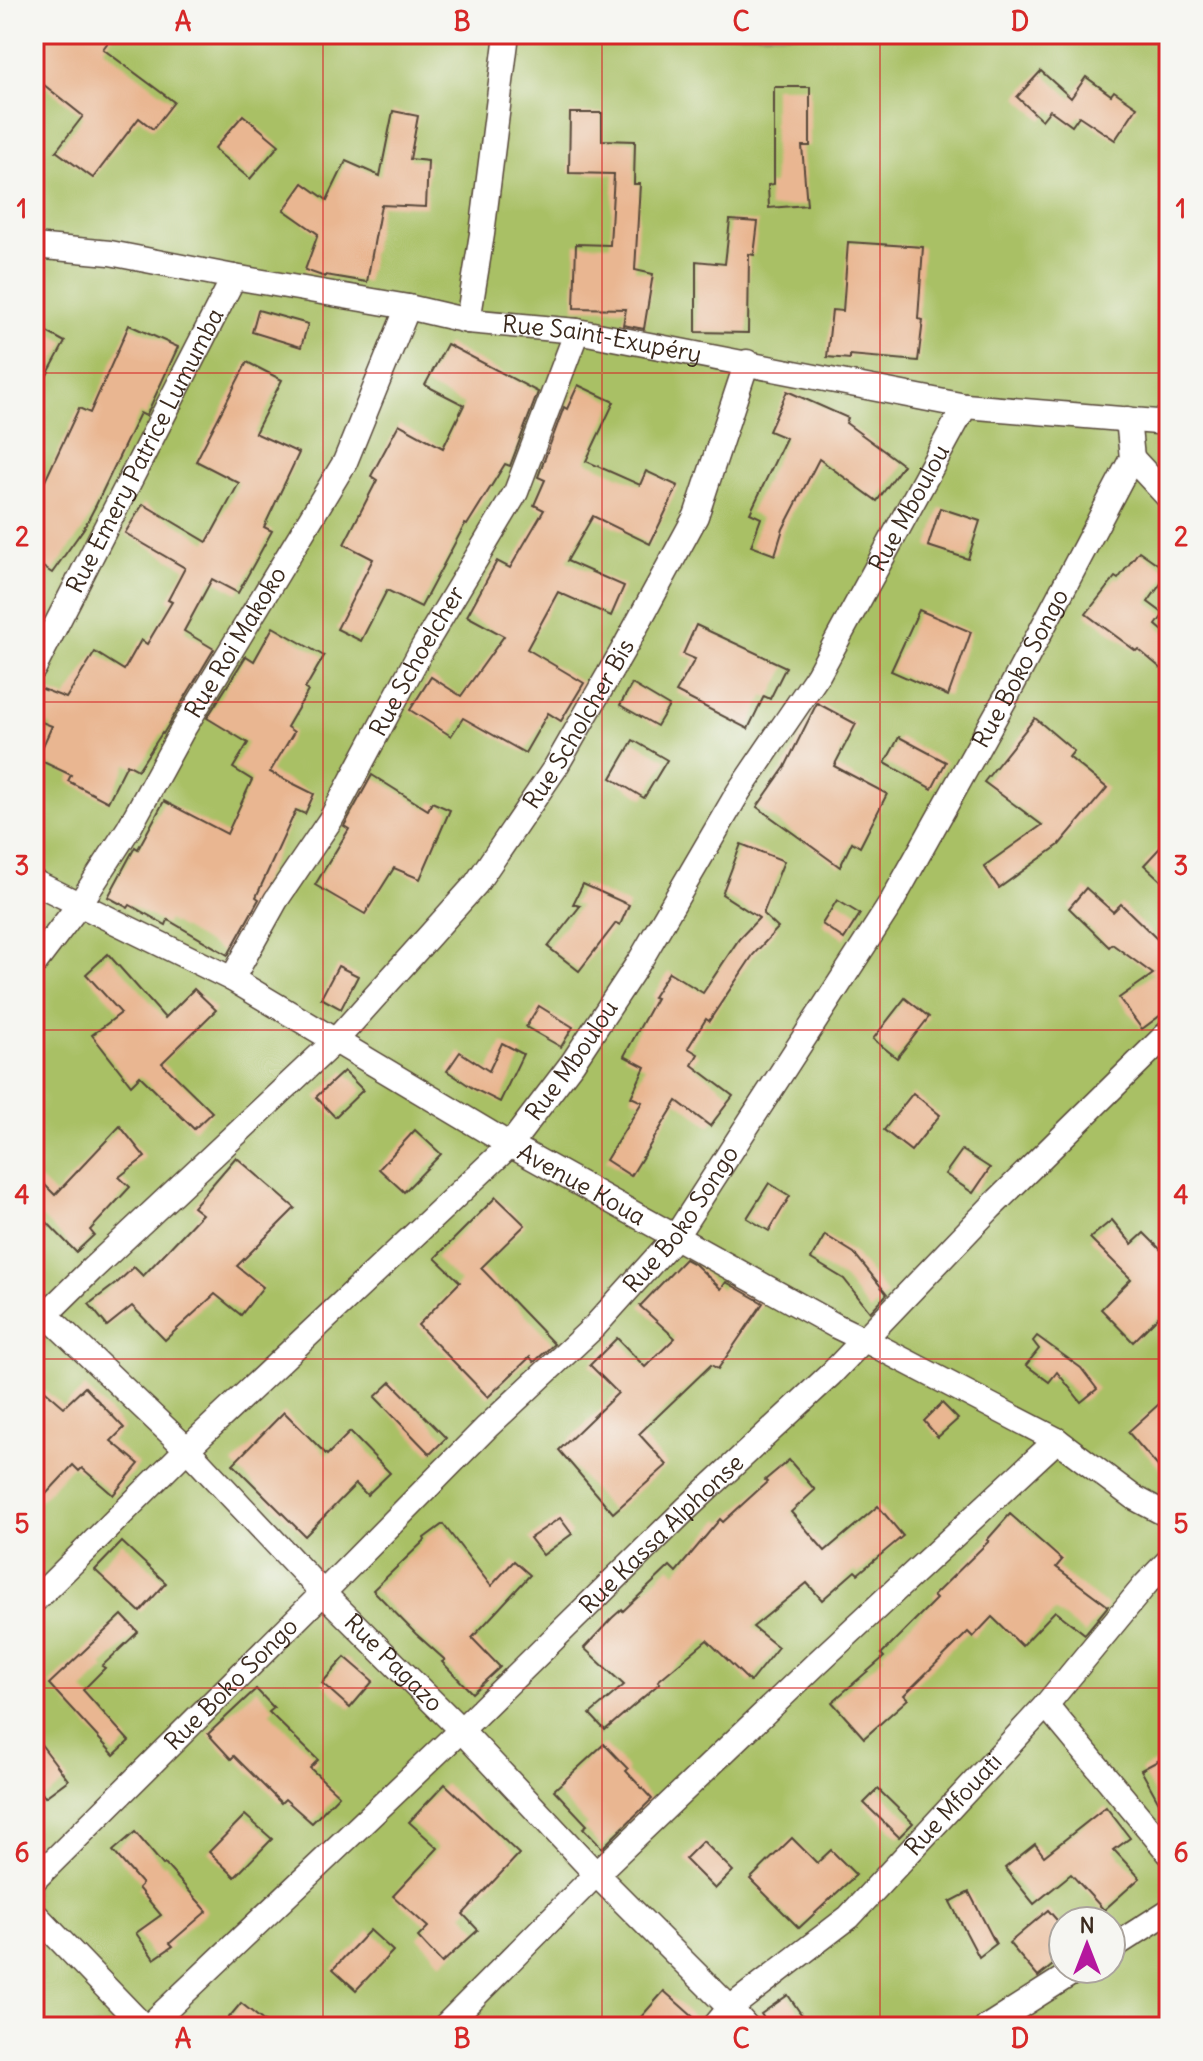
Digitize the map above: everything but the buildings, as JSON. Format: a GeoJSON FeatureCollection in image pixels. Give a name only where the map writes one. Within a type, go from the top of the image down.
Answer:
{"type":"FeatureCollection","features":[{"type":"Feature","properties":{"kind":"street"},"geometry":{"type":"LineString","coordinates":[[468,321],[507,34]]}},
{"type":"Feature","properties":{"kind":"street","name":"Rue Saint-Exupéry"},"geometry":{"type":"LineString","coordinates":[[34,246],[110,253],[408,307],[468,321],[577,331],[965,406],[1169,423]]}},
{"type":"Feature","properties":{"kind":"street","name":"Rue Emery Patrice Lumumba"},"geometry":{"type":"LineString","coordinates":[[34,668],[234,277]]}},
{"type":"Feature","properties":{"kind":"street","name":"Rue Roi Makoko"},"geometry":{"type":"LineString","coordinates":[[34,964],[79,905],[129,828],[182,731],[345,462],[408,307]]}},
{"type":"Feature","properties":{"kind":"street","name":"Rue Schoelcher"},"geometry":{"type":"LineString","coordinates":[[232,979],[276,900],[331,819],[422,649],[516,492],[577,331]]}},
{"type":"Feature","properties":{"kind":"street","name":"Rue Scholcher Bis"},"geometry":{"type":"LineString","coordinates":[[335,1041],[476,884],[555,768],[696,516],[747,362]]}},
{"type":"Feature","properties":{"kind":"street","name":"Rue Mboulou"},"geometry":{"type":"LineString","coordinates":[[34,1601],[187,1449],[510,1145],[573,1062],[641,959],[739,791],[818,675],[965,406]]}},
{"type":"Feature","properties":{"kind":"street"},"geometry":{"type":"LineString","coordinates":[[1128,419],[1132,458],[1169,498]]}},
{"type":"Feature","properties":{"kind":"street","name":"Rue Boko Songo"},"geometry":{"type":"LineString","coordinates":[[34,1880],[487,1427],[595,1326],[676,1236],[890,905],[1005,699],[1132,458]]}},
{"type":"Feature","properties":{"kind":"street","name":"Avenue Koua"},"geometry":{"type":"LineString","coordinates":[[34,882],[232,979],[510,1145],[836,1326],[1057,1440],[1133,1497],[1169,1516]]}},
{"type":"Feature","properties":{"kind":"street","name":"Rue Kassa Alphonse"},"geometry":{"type":"LineString","coordinates":[[146,2027],[461,1730],[686,1509],[865,1340],[991,1207],[1169,1032]]}},
{"type":"Feature","properties":{"kind":"street"},"geometry":{"type":"LineString","coordinates":[[38,1315],[92,1269],[335,1041]]}},
{"type":"Feature","properties":{"kind":"street","name":"Rue Pagazo"},"geometry":{"type":"LineString","coordinates":[[38,1315],[187,1449],[323,1593],[461,1730],[596,1874],[747,2027]]}},
{"type":"Feature","properties":{"kind":"street"},"geometry":{"type":"LineString","coordinates":[[444,2027],[596,1874],[1057,1440]]}},
{"type":"Feature","properties":{"kind":"street","name":"Rue Mfouati"},"geometry":{"type":"LineString","coordinates":[[714,2027],[730,2008],[849,1917],[1046,1705],[1169,1560]]}},
{"type":"Feature","properties":{"kind":"street"},"geometry":{"type":"LineString","coordinates":[[1046,1705],[1169,1853]]}},
{"type":"Feature","properties":{"kind":"street"},"geometry":{"type":"LineString","coordinates":[[1127,1938],[1169,1911]]}},
{"type":"Feature","properties":{"kind":"street"},"geometry":{"type":"LineString","coordinates":[[34,1913],[146,2027]]}},
{"type":"Feature","properties":{"kind":"street"},"geometry":{"type":"LineString","coordinates":[[987,2027],[1053,1985]]}},
{"type":"Feature","properties":{"kind":"green space"},"geometry":{"type":"Polygon","coordinates":[[[34,34],[1169,34],[1169,2027],[34,2027],[34,34]]]}}]}
